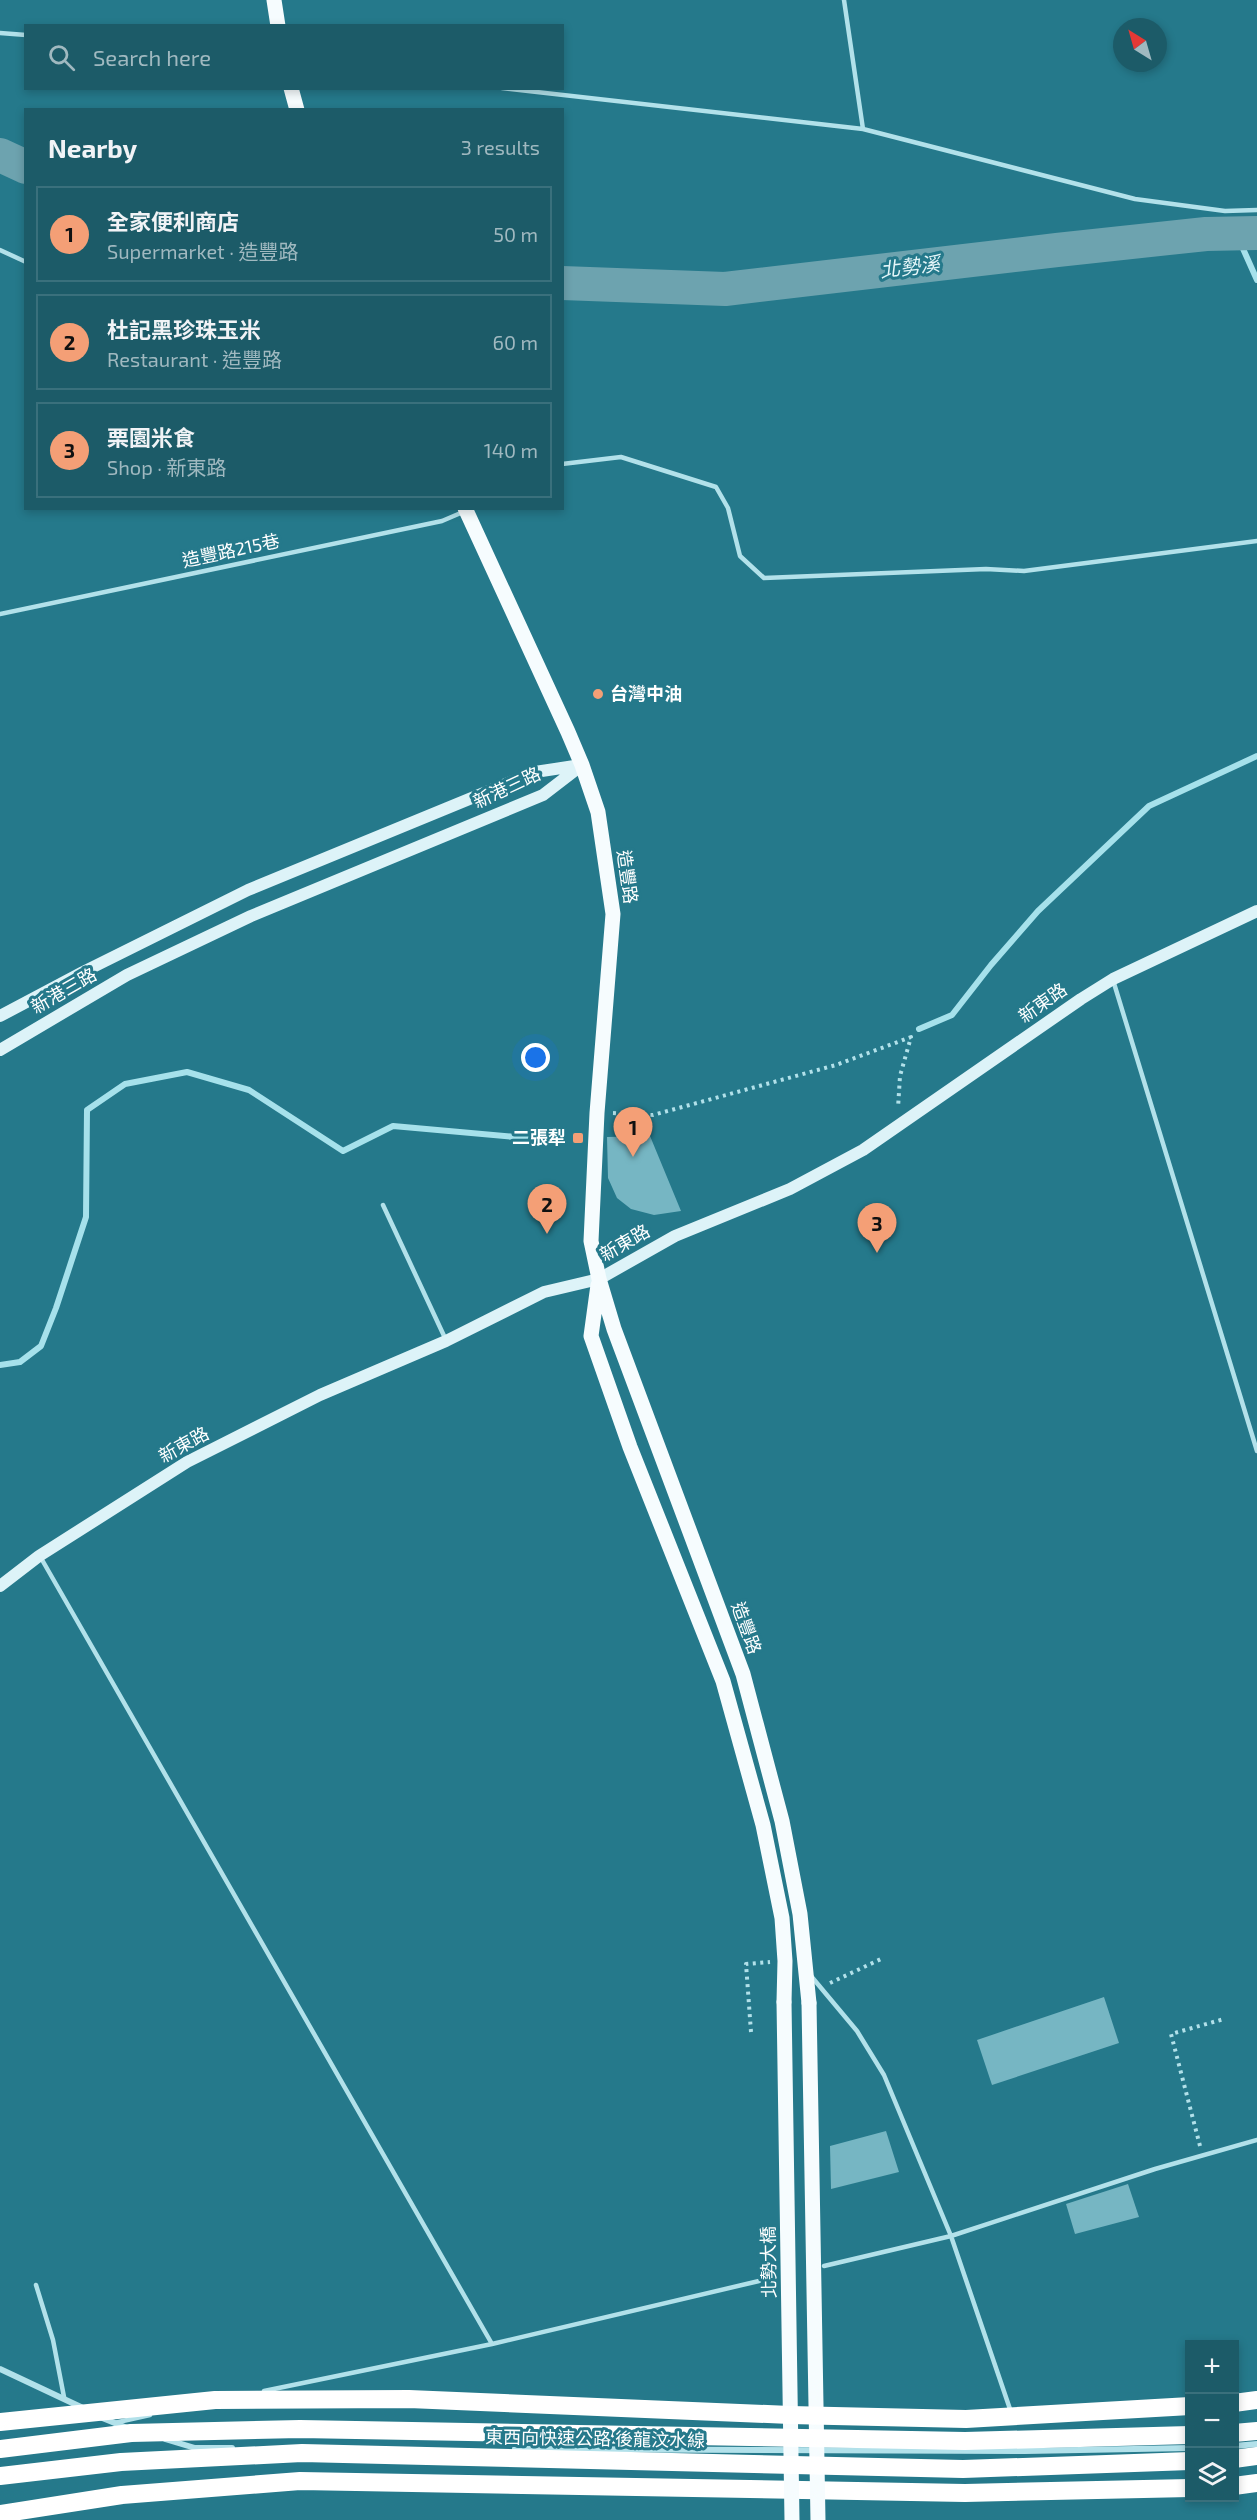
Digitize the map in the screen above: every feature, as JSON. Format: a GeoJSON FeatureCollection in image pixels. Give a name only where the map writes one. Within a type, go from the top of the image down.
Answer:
{"type":"FeatureCollection","features":[{"type":"Feature","properties":{"kind":"highway"},"geometry":{"type":"LineString","coordinates":[[0,2422],[226,2400],[409,2399],[790,2415],[966,2419],[1185,2406]]}},
{"type":"Feature","properties":{"kind":"highway"},"geometry":{"type":"LineString","coordinates":[[1239,2402],[1257,2400]]}},
{"type":"Feature","properties":{"kind":"highway","name":"東西向快速公路 後龍汶水線"},"geometry":{"type":"LineString","coordinates":[[0,2449],[131,2433],[300,2429],[965,2441],[1185,2435]]}},
{"type":"Feature","properties":{"kind":"highway"},"geometry":{"type":"LineString","coordinates":[[1239,2433],[1257,2431]]}},
{"type":"Feature","properties":{"kind":"highway","name":"東西向快速公路 後龍汶水線"},"geometry":{"type":"LineString","coordinates":[[0,2476],[121,2462],[302,2453],[963,2469],[1185,2461]]}},
{"type":"Feature","properties":{"kind":"highway"},"geometry":{"type":"LineString","coordinates":[[1239,2458],[1257,2456]]}},
{"type":"Feature","properties":{"kind":"highway"},"geometry":{"type":"LineString","coordinates":[[0,2514],[122,2495],[300,2481],[965,2493],[1185,2488]]}},
{"type":"Feature","properties":{"kind":"highway"},"geometry":{"type":"LineString","coordinates":[[1239,2485],[1257,2483]]}},
{"type":"Feature","properties":{"kind":"main road"},"geometry":{"type":"LineString","coordinates":[[274,0],[278,24]]}},
{"type":"Feature","properties":{"kind":"main road"},"geometry":{"type":"LineString","coordinates":[[292,90],[296,108]]}},
{"type":"Feature","properties":{"kind":"main road","name":"造豐路"},"geometry":{"type":"LineString","coordinates":[[465,510],[582,765],[598,812],[614,914],[597,1113],[591,1241],[599,1279],[614,1329],[743,1674],[782,1821],[800,1914],[809,2003],[816,2415]]}},
{"type":"Feature","properties":{"kind":"main road","name":"新港三路"},"geometry":{"type":"LineString","coordinates":[[0,1016],[248,890],[535,772],[582,765]]}},
{"type":"Feature","properties":{"kind":"main road","name":"新港三路"},"geometry":{"type":"LineString","coordinates":[[0,1050],[137,970],[251,916],[543,795],[582,765]]}},
{"type":"Feature","properties":{"kind":"main road","name":"新東路"},"geometry":{"type":"LineString","coordinates":[[0,1586],[39,1556],[187,1462],[320,1395],[446,1341],[544,1292],[599,1279],[675,1236],[790,1189],[863,1150],[1080,999],[1113,979],[1257,911]]}},
{"type":"Feature","properties":{"kind":"main road","name":"造豐路"},"geometry":{"type":"LineString","coordinates":[[599,1279],[591,1336],[630,1447],[723,1681],[763,1825],[782,1918],[785,1961],[784,2002]]}},
{"type":"Feature","properties":{"kind":"main road","name":"北勢大橋"},"geometry":{"type":"LineString","coordinates":[[784,2002],[792,2520]]}},
{"type":"Feature","properties":{"kind":"main road"},"geometry":{"type":"LineString","coordinates":[[816,2415],[818,2520]]}},
{"type":"Feature","properties":{"kind":"street"},"geometry":{"type":"LineString","coordinates":[[0,2369],[64,2397],[112,2423],[195,2448],[467,2449]]}},
{"type":"Feature","properties":{"kind":"street"},"geometry":{"type":"LineString","coordinates":[[1239,2446],[1257,2444]]}},
{"type":"Feature","properties":{"kind":"street"},"geometry":{"type":"LineString","coordinates":[[503,2449],[1025,2451],[1185,2448]]}},
{"type":"Feature","properties":{"kind":"lane"},"geometry":{"type":"LineString","coordinates":[[844,0],[863,129]]}},
{"type":"Feature","properties":{"kind":"lane"},"geometry":{"type":"LineString","coordinates":[[0,33],[24,36]]}},
{"type":"Feature","properties":{"kind":"lane"},"geometry":{"type":"LineString","coordinates":[[520,90],[863,129],[1135,199],[1225,211],[1257,210]]}},
{"type":"Feature","properties":{"kind":"lane"},"geometry":{"type":"LineString","coordinates":[[0,250],[24,261]]}},
{"type":"Feature","properties":{"kind":"lane"},"geometry":{"type":"LineString","coordinates":[[564,464],[621,458],[716,487],[728,508],[740,556],[764,578],[986,569],[1024,571],[1257,541]]}},
{"type":"Feature","properties":{"kind":"lane","name":"造豐路215巷"},"geometry":{"type":"LineString","coordinates":[[0,614],[442,521],[465,510]]}},
{"type":"Feature","properties":{"kind":"lane"},"geometry":{"type":"LineString","coordinates":[[1113,979],[1257,1451]]}},
{"type":"Feature","properties":{"kind":"lane"},"geometry":{"type":"LineString","coordinates":[[383,1205],[446,1341]]}},
{"type":"Feature","properties":{"kind":"lane"},"geometry":{"type":"LineString","coordinates":[[39,1556],[492,2344]]}},
{"type":"Feature","properties":{"kind":"lane"},"geometry":{"type":"LineString","coordinates":[[785,1961],[806,1971],[822,1987],[857,2031],[884,2075],[951,2236],[1025,2451]]}},
{"type":"Feature","properties":{"kind":"lane"},"geometry":{"type":"LineString","coordinates":[[824,2266],[951,2236],[1257,2140]]}},
{"type":"Feature","properties":{"kind":"lane"},"geometry":{"type":"LineString","coordinates":[[169,2411],[492,2344],[759,2281]]}},
{"type":"Feature","properties":{"kind":"lane"},"geometry":{"type":"LineString","coordinates":[[36,2285],[53,2340],[64,2397]]}},
{"type":"Feature","properties":{"kind":"lane"},"geometry":{"type":"LineString","coordinates":[[112,2423],[158,2414]]}},
{"type":"Feature","properties":{"kind":"path"},"geometry":{"type":"LineString","coordinates":[[597,1113],[653,1115],[836,1065],[910,1036],[900,1076],[897,1128]]}},
{"type":"Feature","properties":{"kind":"path"},"geometry":{"type":"LineString","coordinates":[[822,1987],[881,1959]]}},
{"type":"Feature","properties":{"kind":"path"},"geometry":{"type":"LineString","coordinates":[[751,2032],[746,1964],[785,1961]]}},
{"type":"Feature","properties":{"kind":"path"},"geometry":{"type":"LineString","coordinates":[[1203,2156],[1171,2034],[1224,2019]]}},
{"type":"Feature","properties":{"kind":"building"},"geometry":{"type":"Polygon","coordinates":[[[650,1136],[681,1211],[654,1215],[631,1209],[617,1198],[608,1178],[607,1137],[650,1136]]]}},
{"type":"Feature","properties":{"kind":"building"},"geometry":{"type":"Polygon","coordinates":[[[1104,1997],[1119,2043],[992,2085],[977,2040],[1104,1997]]]}},
{"type":"Feature","properties":{"kind":"building"},"geometry":{"type":"Polygon","coordinates":[[[886,2131],[899,2172],[831,2189],[830,2146],[886,2131]]]}},
{"type":"Feature","properties":{"kind":"building"},"geometry":{"type":"Polygon","coordinates":[[[1128,2184],[1139,2217],[1075,2234],[1066,2204],[1128,2184]]]}},
{"type":"Feature","properties":{"kind":"waterway","name":"北勢溪"},"geometry":{"type":"LineString","coordinates":[[0,155],[24,166]]}},
{"type":"Feature","properties":{"kind":"waterway"},"geometry":{"type":"LineString","coordinates":[[1236,233],[1257,280]]}},
{"type":"Feature","properties":{"kind":"waterway","name":"北勢溪"},"geometry":{"type":"LineString","coordinates":[[564,283],[725,289],[1206,234],[1257,233]]}},
{"type":"Feature","properties":{"kind":"waterway"},"geometry":{"type":"LineString","coordinates":[[919,1029],[952,1015],[991,965],[1038,911],[1149,806],[1257,756]]}},
{"type":"Feature","properties":{"kind":"waterway"},"geometry":{"type":"LineString","coordinates":[[0,1365],[20,1362],[41,1346],[86,1217],[87,1110],[125,1084],[187,1072],[249,1090],[343,1151],[393,1126],[537,1139]]}},
{"type":"Feature","properties":{"kind":"place","name":"台灣中油"},"geometry":{"type":"Point","coordinates":[598,694]}},
{"type":"Feature","properties":{"kind":"place","name":"二張犁"},"geometry":{"type":"Point","coordinates":[578,1138]}},
{"type":"Feature","properties":{"kind":"place","name":"全家便利商店"},"geometry":{"type":"Point","coordinates":[633,1157]}},
{"type":"Feature","properties":{"kind":"place","name":"杜記黑珍珠玉米"},"geometry":{"type":"Point","coordinates":[547,1234]}},
{"type":"Feature","properties":{"kind":"place","name":"栗園米食"},"geometry":{"type":"Point","coordinates":[877,1253]}}]}
